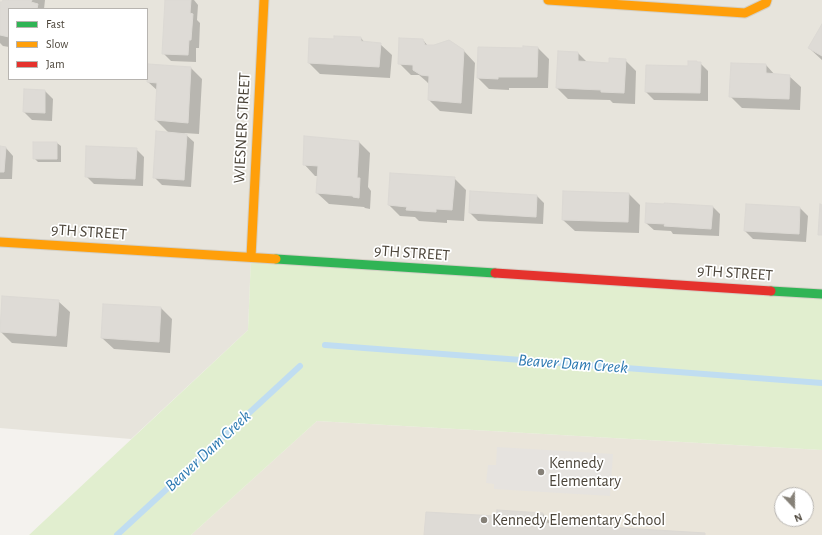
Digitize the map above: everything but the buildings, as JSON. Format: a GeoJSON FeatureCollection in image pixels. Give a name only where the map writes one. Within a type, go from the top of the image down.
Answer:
{"type":"FeatureCollection","features":[{"type":"Feature","properties":{"kind":"street","name":"WIESNER STREET"},"geometry":{"type":"LineString","coordinates":[[251,258],[264,0]]}},
{"type":"Feature","properties":{"kind":"street"},"geometry":{"type":"LineString","coordinates":[[548,0],[745,13],[766,3],[767,0]]}},
{"type":"Feature","properties":{"kind":"street","name":"9TH STREET"},"geometry":{"type":"LineString","coordinates":[[0,242],[822,294]]}},
{"type":"Feature","properties":{"kind":"shaded area"},"geometry":{"type":"Polygon","coordinates":[[[0,0],[822,0],[822,294],[251,258],[248,330],[131,439],[0,428],[0,0]]]}},
{"type":"Feature","properties":{"kind":"shaded area","name":"Kennedy Elementary"},"geometry":{"type":"Polygon","coordinates":[[[317,421],[822,450],[822,535],[191,535],[317,421]]]}},
{"type":"Feature","properties":{"kind":"shaded area"},"geometry":{"type":"Polygon","coordinates":[[[497,447],[613,454],[610,496],[494,489],[494,484],[486,483],[488,465],[496,465],[497,447]]]}},
{"type":"Feature","properties":{"kind":"green space"},"geometry":{"type":"Polygon","coordinates":[[[251,257],[822,294],[822,450],[317,421],[191,535],[29,535],[248,330],[251,257]]]}},
{"type":"Feature","properties":{"kind":"waterway","name":"Beaver Dam Creek"},"geometry":{"type":"LineString","coordinates":[[325,345],[822,383]]}},
{"type":"Feature","properties":{"kind":"waterway","name":"Beaver Dam Creek"},"geometry":{"type":"LineString","coordinates":[[117,535],[300,366]]}},
{"type":"Feature","properties":{"kind":"traffic: fast"},"geometry":{"type":"LineString","coordinates":[[276,259],[495,273]]}},
{"type":"Feature","properties":{"kind":"traffic: fast"},"geometry":{"type":"LineString","coordinates":[[771,291],[822,294]]}},
{"type":"Feature","properties":{"kind":"traffic: slow"},"geometry":{"type":"LineString","coordinates":[[251,257],[264,0]]}},
{"type":"Feature","properties":{"kind":"traffic: slow"},"geometry":{"type":"LineString","coordinates":[[548,0],[745,13],[766,3],[767,0]]}},
{"type":"Feature","properties":{"kind":"traffic: slow"},"geometry":{"type":"LineString","coordinates":[[0,242],[276,259]]}},
{"type":"Feature","properties":{"kind":"traffic: jam"},"geometry":{"type":"LineString","coordinates":[[495,273],[771,291]]}},
{"type":"Feature","properties":{"kind":"place","name":"Kennedy Elementary"},"geometry":{"type":"Point","coordinates":[541,472]}},
{"type":"Feature","properties":{"kind":"place","name":"Kennedy Elementary School"},"geometry":{"type":"Point","coordinates":[484,520]}}]}
